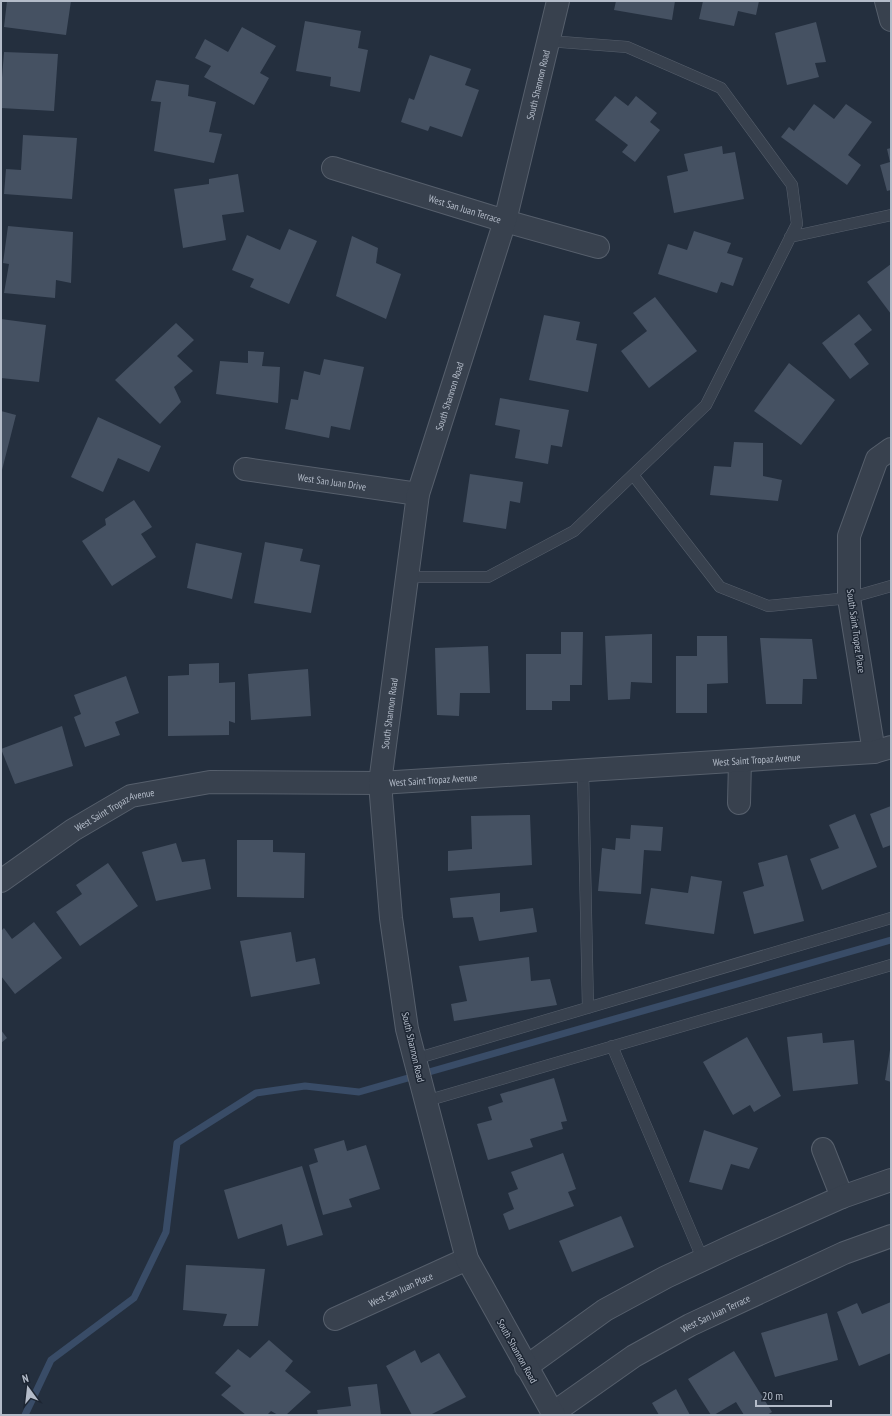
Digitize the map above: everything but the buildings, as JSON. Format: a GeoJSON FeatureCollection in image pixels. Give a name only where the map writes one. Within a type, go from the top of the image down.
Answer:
{"type":"FeatureCollection","features":[{"type":"Feature","properties":{"kind":"street","name":"South Shannon Road"},"geometry":{"type":"LineString","coordinates":[[554,1414],[526,1367],[467,1259],[407,1029],[391,918],[380,783],[418,494],[505,220],[558,1]]}},
{"type":"Feature","properties":{"kind":"street"},"geometry":{"type":"LineString","coordinates":[[886,1],[891,20]]}},
{"type":"Feature","properties":{"kind":"street","name":"West San Juan Terrace"},"geometry":{"type":"LineString","coordinates":[[333,168],[598,247]]}},
{"type":"Feature","properties":{"kind":"street","name":"South Saint Tropez Place"},"geometry":{"type":"LineString","coordinates":[[882,750],[849,598],[849,536],[877,459],[891,449]]}},
{"type":"Feature","properties":{"kind":"street","name":"West San Juan Drive"},"geometry":{"type":"LineString","coordinates":[[245,469],[418,494]]}},
{"type":"Feature","properties":{"kind":"street","name":"West Saint Tropaz Avenue"},"geometry":{"type":"LineString","coordinates":[[1,881],[73,830],[131,796],[210,782],[380,783],[740,761],[882,750]]}},
{"type":"Feature","properties":{"kind":"street"},"geometry":{"type":"LineString","coordinates":[[739,803],[740,761]]}},
{"type":"Feature","properties":{"kind":"street"},"geometry":{"type":"LineString","coordinates":[[823,1149],[842,1198]]}},
{"type":"Feature","properties":{"kind":"street"},"geometry":{"type":"LineString","coordinates":[[526,1367],[605,1310],[666,1277],[842,1198],[891,1180]]}},
{"type":"Feature","properties":{"kind":"street","name":"West San Juan Terrace"},"geometry":{"type":"LineString","coordinates":[[554,1414],[634,1356],[690,1325],[844,1253],[891,1236]]}},
{"type":"Feature","properties":{"kind":"street","name":"West San Juan Place"},"geometry":{"type":"LineString","coordinates":[[334,1319],[467,1259]]}},
{"type":"Feature","properties":{"kind":"lane"},"geometry":{"type":"LineString","coordinates":[[407,577],[488,578],[574,531],[706,405],[797,224],[792,185],[721,88],[627,47],[548,41]]}},
{"type":"Feature","properties":{"kind":"lane"},"geometry":{"type":"LineString","coordinates":[[790,237],[891,215]]}},
{"type":"Feature","properties":{"kind":"lane"},"geometry":{"type":"LineString","coordinates":[[633,475],[720,587],[768,606],[849,598],[891,586]]}},
{"type":"Feature","properties":{"kind":"lane"},"geometry":{"type":"LineString","coordinates":[[583,770],[588,1008]]}},
{"type":"Feature","properties":{"kind":"lane"},"geometry":{"type":"LineString","coordinates":[[415,1059],[891,918]]}},
{"type":"Feature","properties":{"kind":"lane"},"geometry":{"type":"LineString","coordinates":[[426,1101],[891,965]]}},
{"type":"Feature","properties":{"kind":"lane"},"geometry":{"type":"LineString","coordinates":[[612,1046],[702,1260]]}},
{"type":"Feature","properties":{"kind":"waterway"},"geometry":{"type":"LineString","coordinates":[[25,1415],[51,1360],[134,1298],[166,1232],[177,1143],[256,1093],[305,1086],[359,1092],[891,940]]}}]}
